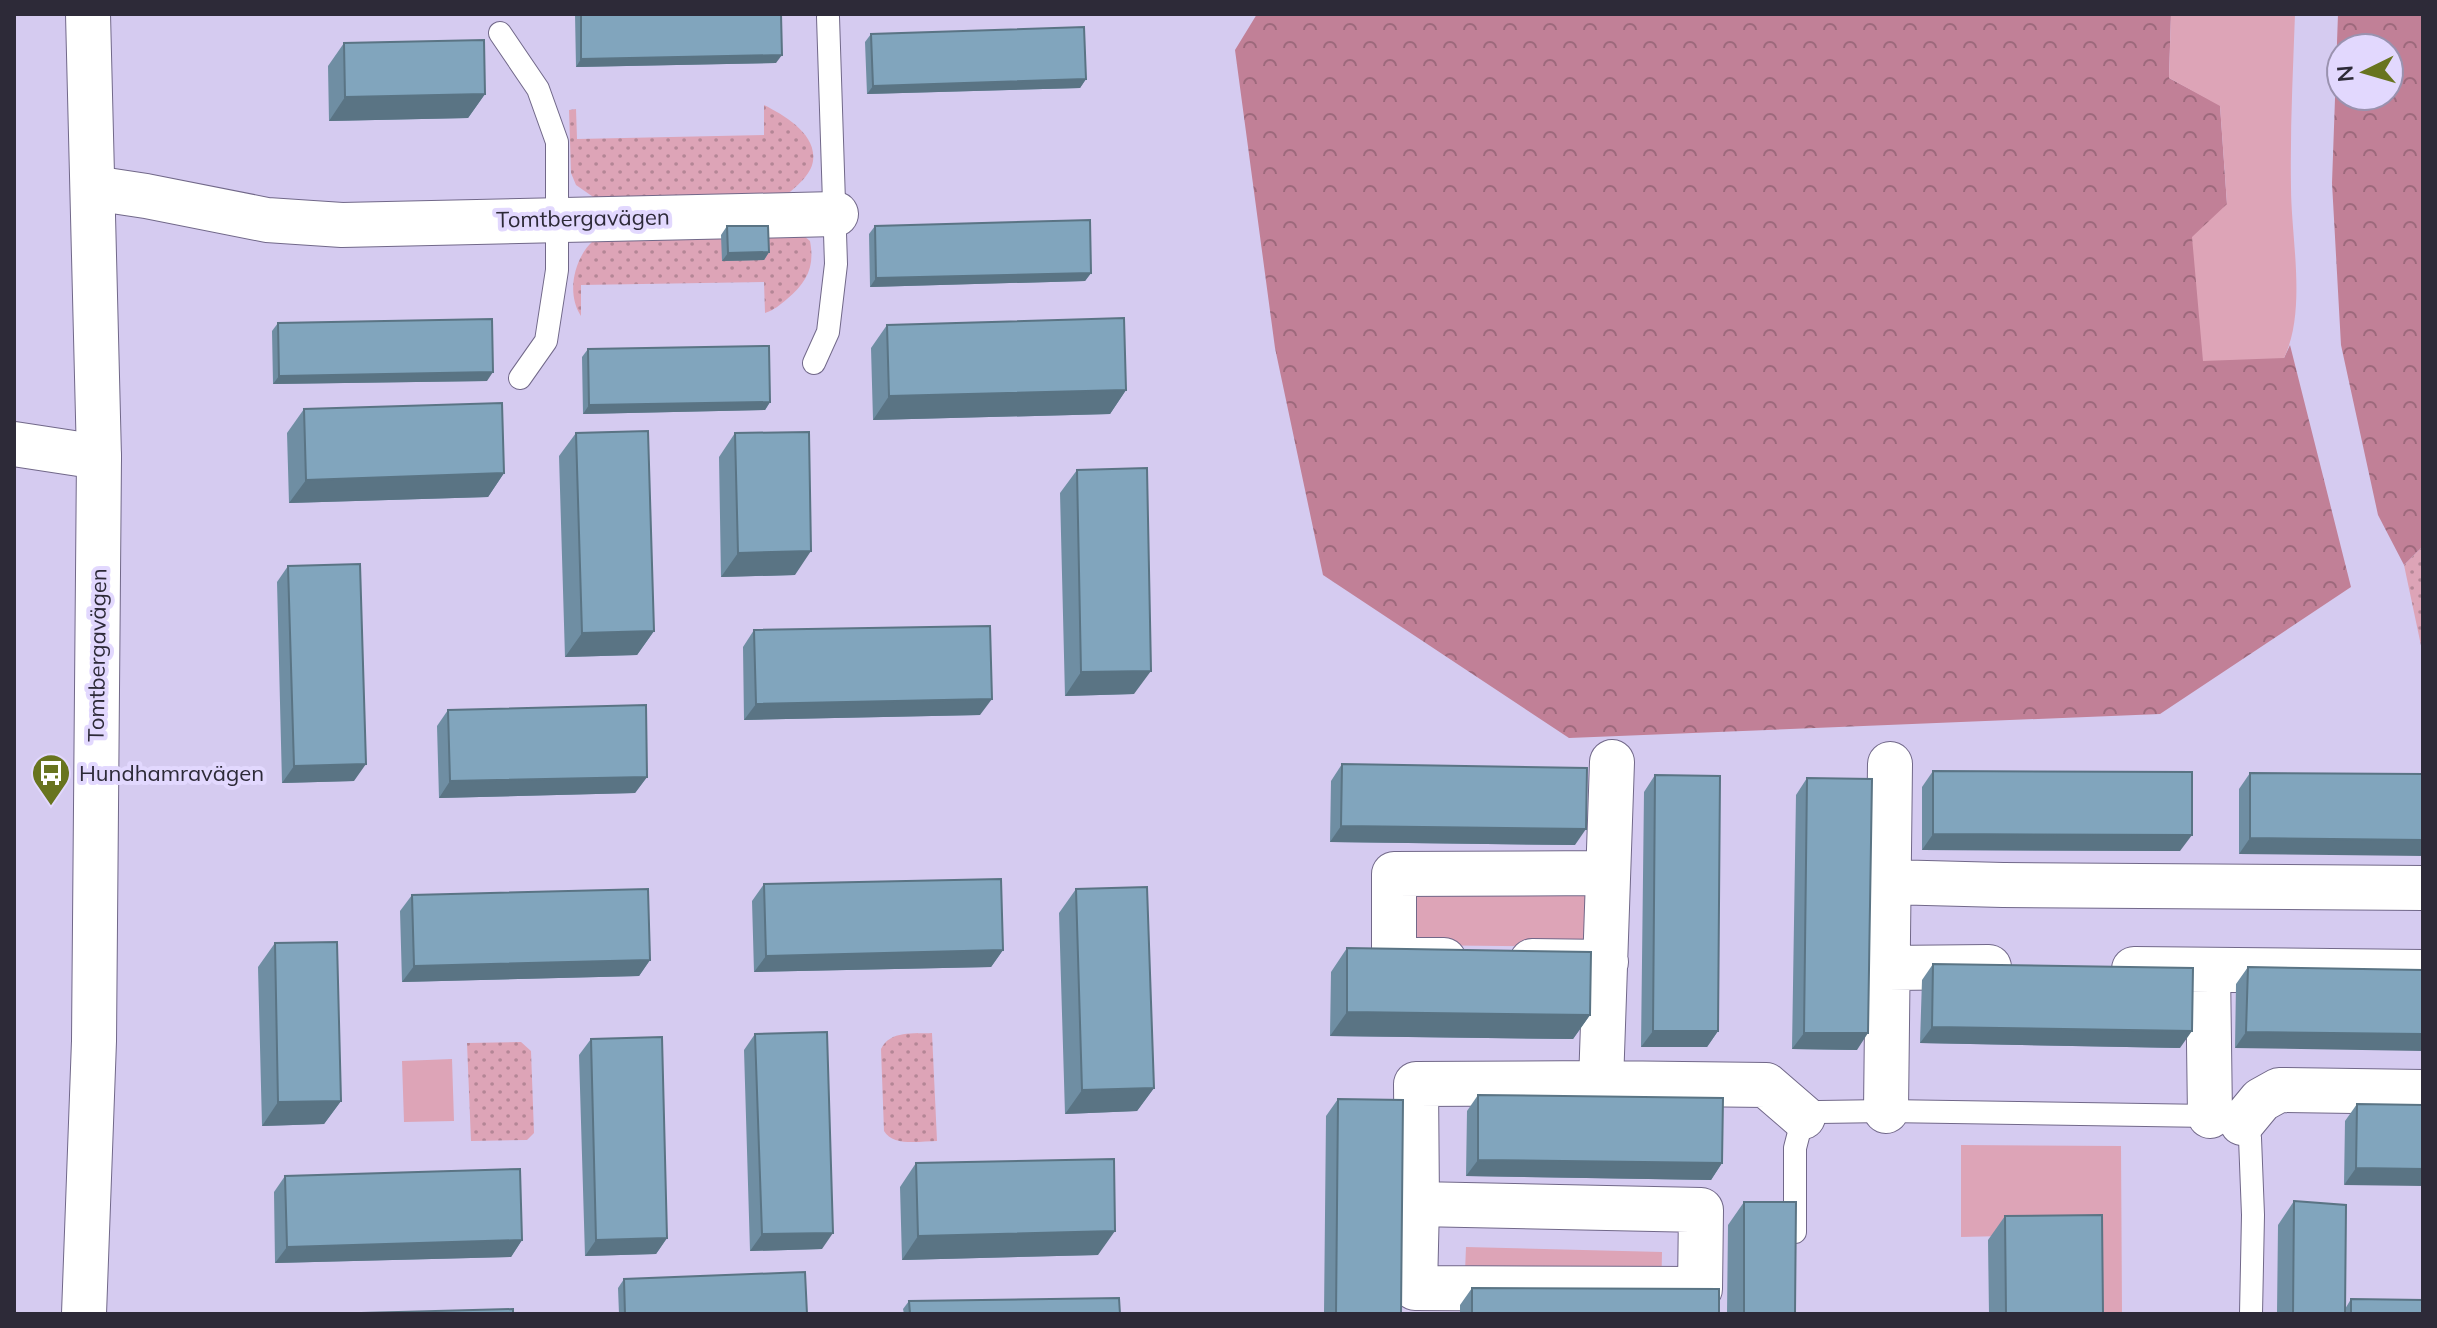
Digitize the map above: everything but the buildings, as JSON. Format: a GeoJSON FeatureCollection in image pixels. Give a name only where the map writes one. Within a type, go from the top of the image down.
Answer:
{"type":"FeatureCollection","features":[{"type":"Feature","properties":{"kind":"street","name":"Tomtbergavägen"},"geometry":{"type":"LineString","coordinates":[[84,1314],[94,1041],[99,457],[88,14]]}},
{"type":"Feature","properties":{"kind":"street","name":"Tomtbergavägen"},"geometry":{"type":"LineString","coordinates":[[93,188],[267,220],[342,225],[836,214]]}},
{"type":"Feature","properties":{"kind":"street"},"geometry":{"type":"LineString","coordinates":[[14,444],[99,457]]}},
{"type":"Feature","properties":{"kind":"street"},"geometry":{"type":"LineString","coordinates":[[1601,1083],[1612,762]]}},
{"type":"Feature","properties":{"kind":"street"},"geometry":{"type":"LineString","coordinates":[[1886,1111],[1890,764]]}},
{"type":"Feature","properties":{"kind":"street"},"geometry":{"type":"LineString","coordinates":[[1606,962],[1394,960],[1394,874],[1607,873]]}},
{"type":"Feature","properties":{"kind":"street"},"geometry":{"type":"LineString","coordinates":[[1888,882],[2423,888]]}},
{"type":"Feature","properties":{"kind":"street"},"geometry":{"type":"LineString","coordinates":[[1888,968],[2035,967]]}},
{"type":"Feature","properties":{"kind":"street"},"geometry":{"type":"LineString","coordinates":[[2098,969],[2423,972]]}},
{"type":"Feature","properties":{"kind":"street"},"geometry":{"type":"LineString","coordinates":[[2208,970],[2226,1119],[2279,1090],[2423,1092]]}},
{"type":"Feature","properties":{"kind":"street"},"geometry":{"type":"LineString","coordinates":[[1417,1204],[1701,1210],[1700,1289],[1415,1288],[1416,1084],[1766,1085],[1803,1117]]}},
{"type":"Feature","properties":{"kind":"lane"},"geometry":{"type":"LineString","coordinates":[[814,363],[828,332],[836,264],[828,17]]}},
{"type":"Feature","properties":{"kind":"lane"},"geometry":{"type":"LineString","coordinates":[[500,33],[538,89],[557,142],[557,270],[546,341],[520,378]]}},
{"type":"Feature","properties":{"kind":"lane"},"geometry":{"type":"LineString","coordinates":[[1794,1253],[1795,1148],[1803,1117],[1819,1112],[2226,1119],[2250,1138],[2253,1215],[2251,1314]]}},
{"type":"Feature","properties":{"kind":"shaded area"},"geometry":{"type":"Polygon","coordinates":[[[2171,14],[2295,14],[2291,165],[2296,296],[2291,339],[2284,358],[2203,361],[2192,237],[2227,204],[2220,106],[2169,78],[2171,14]]]}},
{"type":"Feature","properties":{"kind":"shaded area"},"geometry":{"type":"Polygon","coordinates":[[[764,105],[798,127],[813,151],[809,171],[785,196],[599,201],[576,185],[571,173],[569,110],[576,109],[577,139],[764,135],[764,105]]]}},
{"type":"Feature","properties":{"kind":"shaded area"},"geometry":{"type":"Polygon","coordinates":[[[804,236],[810,241],[811,250],[808,273],[794,293],[765,313],[764,282],[581,285],[581,316],[576,307],[574,277],[581,257],[593,241],[804,236]]]}},
{"type":"Feature","properties":{"kind":"shaded area"},"geometry":{"type":"Polygon","coordinates":[[[2423,546],[2423,655],[2404,565],[2423,546]]]}},
{"type":"Feature","properties":{"kind":"shaded area"},"geometry":{"type":"Polygon","coordinates":[[[1406,891],[1591,893],[1590,947],[1405,945],[1406,891]]]}},
{"type":"Feature","properties":{"kind":"shaded area"},"geometry":{"type":"Polygon","coordinates":[[[932,1033],[937,1141],[894,1139],[884,1131],[881,1049],[896,1036],[932,1033]]]}},
{"type":"Feature","properties":{"kind":"shaded area"},"geometry":{"type":"Polygon","coordinates":[[[521,1042],[531,1051],[534,1133],[527,1140],[471,1141],[467,1043],[521,1042]]]}},
{"type":"Feature","properties":{"kind":"shaded area"},"geometry":{"type":"Polygon","coordinates":[[[452,1059],[454,1121],[404,1122],[402,1061],[452,1059]]]}},
{"type":"Feature","properties":{"kind":"shaded area"},"geometry":{"type":"Polygon","coordinates":[[[1961,1145],[2121,1146],[2122,1314],[2090,1314],[2088,1234],[1961,1237],[1961,1145]]]}},
{"type":"Feature","properties":{"kind":"shaded area"},"geometry":{"type":"Polygon","coordinates":[[[1466,1247],[1662,1252],[1661,1302],[1464,1297],[1466,1247]]]}},
{"type":"Feature","properties":{"kind":"green space"},"geometry":{"type":"Polygon","coordinates":[[[1257,14],[2171,14],[2169,78],[2220,105],[2227,204],[2284,358],[2290,345],[2351,587],[2160,714],[1569,738],[1323,575],[1275,348],[1235,50],[1257,14]]]}},
{"type":"Feature","properties":{"kind":"green space"},"geometry":{"type":"Polygon","coordinates":[[[2338,14],[2423,14],[2423,546],[2404,565],[2378,515],[2341,345],[2332,183],[2335,112],[2405,112],[2405,32],[2337,32],[2338,14]]]}},
{"type":"Feature","properties":{"kind":"place","name":"Hundhamravägen"},"geometry":{"type":"Point","coordinates":[51,807]}}]}
